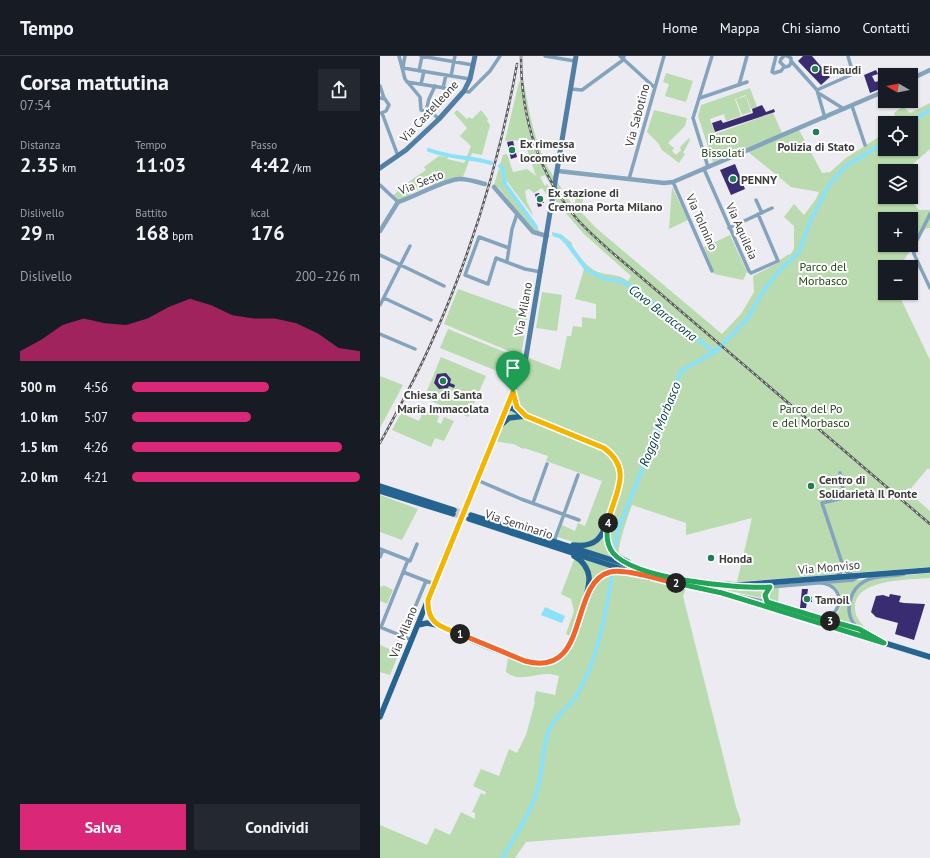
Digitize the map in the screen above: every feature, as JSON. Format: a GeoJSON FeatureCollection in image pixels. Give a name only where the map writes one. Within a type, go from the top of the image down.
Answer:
{"type":"FeatureCollection","features":[{"type":"Feature","properties":{"kind":"main road","name":"Via Castelleone"},"geometry":{"type":"LineString","coordinates":[[380,168],[398,156],[439,119],[464,91],[470,79],[474,56]]}},
{"type":"Feature","properties":{"kind":"main road","name":"Via Milano"},"geometry":{"type":"LineString","coordinates":[[380,717],[499,427],[526,356],[576,58]]}},
{"type":"Feature","properties":{"kind":"main road"},"geometry":{"type":"LineString","coordinates":[[513,392],[515,404],[519,414]]}},
{"type":"Feature","properties":{"kind":"main road"},"geometry":{"type":"LineString","coordinates":[[506,409],[512,408],[519,414],[604,448],[614,458],[619,468],[619,488],[608,521],[601,534],[592,543],[582,546],[564,547]]}},
{"type":"Feature","properties":{"kind":"main road"},"geometry":{"type":"LineString","coordinates":[[499,427],[509,418],[519,414]]}},
{"type":"Feature","properties":{"kind":"main road"},"geometry":{"type":"LineString","coordinates":[[380,486],[454,512],[380,491]]}},
{"type":"Feature","properties":{"kind":"main road","name":"Via Seminario"},"geometry":{"type":"LineString","coordinates":[[470,517],[564,547]]}},
{"type":"Feature","properties":{"kind":"main road"},"geometry":{"type":"LineString","coordinates":[[608,521],[606,537],[612,552],[616,556],[640,569]]}},
{"type":"Feature","properties":{"kind":"main road"},"geometry":{"type":"LineString","coordinates":[[564,547],[640,569]]}},
{"type":"Feature","properties":{"kind":"main road"},"geometry":{"type":"LineString","coordinates":[[564,547],[646,577]]}},
{"type":"Feature","properties":{"kind":"main road"},"geometry":{"type":"LineString","coordinates":[[418,625],[427,623],[437,625],[525,661],[536,664],[555,660],[564,653],[570,644],[588,588],[588,573],[580,560],[564,547]]}},
{"type":"Feature","properties":{"kind":"main road","name":"Via Monviso"},"geometry":{"type":"LineString","coordinates":[[640,569],[707,584],[730,586],[930,570]]}},
{"type":"Feature","properties":{"kind":"main road"},"geometry":{"type":"LineString","coordinates":[[582,607],[595,582],[605,573],[618,571],[703,588],[930,657]]}},
{"type":"Feature","properties":{"kind":"main road"},"geometry":{"type":"LineString","coordinates":[[428,600],[428,609],[437,625]]}},
{"type":"Feature","properties":{"kind":"main road"},"geometry":{"type":"LineString","coordinates":[[421,617],[427,616],[432,618]]}},
{"type":"Feature","properties":{"kind":"main road"},"geometry":{"type":"LineString","coordinates":[[421,617],[427,623]]}},
{"type":"Feature","properties":{"kind":"street"},"geometry":{"type":"LineString","coordinates":[[399,56],[407,82],[420,97],[421,110],[431,112],[439,119]]}},
{"type":"Feature","properties":{"kind":"street"},"geometry":{"type":"LineString","coordinates":[[403,68],[405,56]]}},
{"type":"Feature","properties":{"kind":"street"},"geometry":{"type":"LineString","coordinates":[[421,84],[422,56],[473,65]]}},
{"type":"Feature","properties":{"kind":"street"},"geometry":{"type":"LineString","coordinates":[[451,76],[455,56]]}},
{"type":"Feature","properties":{"kind":"street"},"geometry":{"type":"LineString","coordinates":[[464,91],[469,92],[490,71],[500,56]]}},
{"type":"Feature","properties":{"kind":"street"},"geometry":{"type":"LineString","coordinates":[[545,56],[576,58]]}},
{"type":"Feature","properties":{"kind":"street"},"geometry":{"type":"LineString","coordinates":[[620,56],[624,58],[654,87]]}},
{"type":"Feature","properties":{"kind":"street","name":"Via Sabotino"},"geometry":{"type":"LineString","coordinates":[[629,179],[664,56]]}},
{"type":"Feature","properties":{"kind":"street","name":"Via Aquileia"},"geometry":{"type":"LineString","coordinates":[[712,56],[693,118],[706,168],[729,228],[751,273],[778,261],[760,214]]}},
{"type":"Feature","properties":{"kind":"street"},"geometry":{"type":"LineString","coordinates":[[739,85],[747,56]]}},
{"type":"Feature","properties":{"kind":"street"},"geometry":{"type":"LineString","coordinates":[[773,73],[772,69],[775,56]]}},
{"type":"Feature","properties":{"kind":"street"},"geometry":{"type":"LineString","coordinates":[[783,56],[780,62],[784,67]]}},
{"type":"Feature","properties":{"kind":"street"},"geometry":{"type":"LineString","coordinates":[[818,91],[853,74],[848,56]]}},
{"type":"Feature","properties":{"kind":"street"},"geometry":{"type":"LineString","coordinates":[[571,89],[582,90],[624,58]]}},
{"type":"Feature","properties":{"kind":"street"},"geometry":{"type":"LineString","coordinates":[[791,58],[797,68],[818,91],[844,109]]}},
{"type":"Feature","properties":{"kind":"street"},"geometry":{"type":"LineString","coordinates":[[789,66],[791,58]]}},
{"type":"Feature","properties":{"kind":"street"},"geometry":{"type":"LineString","coordinates":[[768,75],[781,71],[784,67],[789,66],[797,68]]}},
{"type":"Feature","properties":{"kind":"street"},"geometry":{"type":"LineString","coordinates":[[403,68],[470,79]]}},
{"type":"Feature","properties":{"kind":"street"},"geometry":{"type":"LineString","coordinates":[[918,76],[930,70]]}},
{"type":"Feature","properties":{"kind":"street"},"geometry":{"type":"LineString","coordinates":[[444,88],[446,75]]}},
{"type":"Feature","properties":{"kind":"street"},"geometry":{"type":"LineString","coordinates":[[407,82],[452,89]]}},
{"type":"Feature","properties":{"kind":"street"},"geometry":{"type":"LineString","coordinates":[[700,98],[747,82]]}},
{"type":"Feature","properties":{"kind":"street"},"geometry":{"type":"LineString","coordinates":[[380,86],[382,98],[388,102],[388,108],[386,111],[381,113],[398,156]]}},
{"type":"Feature","properties":{"kind":"street"},"geometry":{"type":"LineString","coordinates":[[426,111],[429,99],[435,86]]}},
{"type":"Feature","properties":{"kind":"street"},"geometry":{"type":"LineString","coordinates":[[818,91],[825,118]]}},
{"type":"Feature","properties":{"kind":"street"},"geometry":{"type":"LineString","coordinates":[[558,171],[664,183],[673,182],[878,94]]}},
{"type":"Feature","properties":{"kind":"street"},"geometry":{"type":"LineString","coordinates":[[420,97],[429,99]]}},
{"type":"Feature","properties":{"kind":"street"},"geometry":{"type":"LineString","coordinates":[[852,106],[865,145]]}},
{"type":"Feature","properties":{"kind":"street","name":"Via Sesto"},"geometry":{"type":"LineString","coordinates":[[381,228],[398,202],[412,198],[449,181],[460,179],[486,184]]}},
{"type":"Feature","properties":{"kind":"street","name":"Via Tolmino"},"geometry":{"type":"LineString","coordinates":[[673,182],[712,271]]}},
{"type":"Feature","properties":{"kind":"street"},"geometry":{"type":"LineString","coordinates":[[380,185],[398,202]]}},
{"type":"Feature","properties":{"kind":"street"},"geometry":{"type":"LineString","coordinates":[[494,187],[533,232],[547,236]]}},
{"type":"Feature","properties":{"kind":"street"},"geometry":{"type":"LineString","coordinates":[[756,200],[760,214]]}},
{"type":"Feature","properties":{"kind":"street"},"geometry":{"type":"LineString","coordinates":[[729,228],[772,208]]}},
{"type":"Feature","properties":{"kind":"street"},"geometry":{"type":"LineString","coordinates":[[507,260],[517,214]]}},
{"type":"Feature","properties":{"kind":"street"},"geometry":{"type":"LineString","coordinates":[[930,214],[913,248],[914,254],[930,288]]}},
{"type":"Feature","properties":{"kind":"street"},"geometry":{"type":"LineString","coordinates":[[509,248],[479,237],[465,275],[488,284],[496,258],[507,260],[525,268],[541,272]]}},
{"type":"Feature","properties":{"kind":"street"},"geometry":{"type":"LineString","coordinates":[[380,304],[410,246]]}},
{"type":"Feature","properties":{"kind":"street"},"geometry":{"type":"LineString","coordinates":[[380,255],[444,286]]}},
{"type":"Feature","properties":{"kind":"street"},"geometry":{"type":"LineString","coordinates":[[384,298],[431,320]]}},
{"type":"Feature","properties":{"kind":"street"},"geometry":{"type":"LineString","coordinates":[[380,334],[416,349]]}},
{"type":"Feature","properties":{"kind":"street"},"geometry":{"type":"LineString","coordinates":[[533,503],[547,464]]}},
{"type":"Feature","properties":{"kind":"street"},"geometry":{"type":"LineString","coordinates":[[840,473],[844,494],[843,498],[822,503],[843,566],[847,572],[858,576]]}},
{"type":"Feature","properties":{"kind":"street"},"geometry":{"type":"LineString","coordinates":[[555,539],[578,475]]}},
{"type":"Feature","properties":{"kind":"street"},"geometry":{"type":"LineString","coordinates":[[477,480],[579,520]]}},
{"type":"Feature","properties":{"kind":"street"},"geometry":{"type":"LineString","coordinates":[[412,640],[380,627],[408,560],[410,561],[417,544]]}},
{"type":"Feature","properties":{"kind":"street"},"geometry":{"type":"LineString","coordinates":[[380,557],[381,549],[408,560]]}},
{"type":"Feature","properties":{"kind":"street"},"geometry":{"type":"LineString","coordinates":[[835,578],[841,572],[843,566]]}},
{"type":"Feature","properties":{"kind":"street"},"geometry":{"type":"LineString","coordinates":[[859,629],[852,620],[849,612],[850,601],[854,589],[868,579],[900,575],[915,571]]}},
{"type":"Feature","properties":{"kind":"street"},"geometry":{"type":"LineString","coordinates":[[403,572],[434,584]]}},
{"type":"Feature","properties":{"kind":"street"},"geometry":{"type":"LineString","coordinates":[[738,586],[752,588],[822,583],[853,580],[858,576]]}},
{"type":"Feature","properties":{"kind":"street"},"geometry":{"type":"LineString","coordinates":[[403,636],[426,581]]}},
{"type":"Feature","properties":{"kind":"street"},"geometry":{"type":"LineString","coordinates":[[822,583],[828,584],[835,588],[840,600],[836,612],[830,618],[824,619]]}},
{"type":"Feature","properties":{"kind":"street"},"geometry":{"type":"LineString","coordinates":[[767,602],[765,595],[770,587]]}},
{"type":"Feature","properties":{"kind":"street"},"geometry":{"type":"LineString","coordinates":[[732,596],[743,596],[767,602],[859,629],[884,643]]}},
{"type":"Feature","properties":{"kind":"green space"},"geometry":{"type":"Polygon","coordinates":[[[666,73],[693,81],[686,102],[665,96],[669,84],[663,82],[666,73]]]}},
{"type":"Feature","properties":{"kind":"green space","name":"Parco del Po e del Morbasco"},"geometry":{"type":"Polygon","coordinates":[[[519,82],[524,83],[532,125],[542,156],[574,207],[577,193],[583,196],[582,213],[596,228],[722,334],[741,314],[754,292],[753,276],[778,263],[789,254],[790,255],[794,249],[794,226],[784,217],[794,204],[804,215],[816,199],[819,192],[791,187],[747,151],[799,130],[822,173],[830,172],[846,158],[878,137],[878,156],[918,156],[918,116],[895,116],[894,113],[900,108],[905,108],[910,113],[930,103],[930,149],[913,164],[878,164],[878,204],[914,204],[919,210],[930,210],[930,228],[925,229],[918,239],[918,212],[878,212],[878,252],[909,252],[904,260],[878,260],[878,300],[901,300],[930,360],[930,470],[928,468],[908,492],[930,511],[930,567],[737,582],[752,518],[686,535],[686,523],[632,505],[620,545],[617,570],[653,582],[686,588],[683,596],[736,807],[741,821],[740,825],[526,842],[515,858],[380,858],[380,825],[427,845],[435,828],[450,835],[461,812],[475,819],[475,813],[472,812],[481,793],[485,795],[486,792],[473,786],[481,769],[499,776],[509,749],[517,753],[526,735],[535,702],[536,691],[555,695],[559,676],[543,674],[517,677],[511,675],[506,672],[508,658],[524,663],[547,665],[562,658],[568,652],[574,638],[566,634],[574,611],[571,599],[561,594],[580,544],[558,537],[562,525],[575,531],[578,523],[585,526],[602,481],[546,461],[548,456],[524,448],[523,449],[514,444],[493,441],[526,357],[560,370],[567,336],[571,336],[573,326],[582,327],[582,317],[596,319],[596,304],[575,299],[584,269],[582,264],[560,237],[552,235],[552,232],[562,235],[572,243],[586,264],[594,270],[624,278],[628,281],[631,276],[584,234],[563,210],[553,197],[552,187],[545,175],[540,177],[545,186],[547,184],[550,188],[549,195],[547,195],[542,188],[534,193],[529,189],[525,191],[527,202],[533,216],[506,180],[505,169],[500,164],[503,155],[507,154],[513,172],[527,169],[536,176],[524,140],[505,141],[519,82]]]}},
{"type":"Feature","properties":{"kind":"green space","name":"Parco Bissolati"},"geometry":{"type":"Polygon","coordinates":[[[750,88],[757,107],[751,109],[746,95],[735,99],[741,116],[726,121],[724,114],[710,119],[715,134],[773,113],[782,133],[713,162],[698,116],[701,105],[750,88]]]}},
{"type":"Feature","properties":{"kind":"green space"},"geometry":{"type":"Polygon","coordinates":[[[746,96],[751,112],[742,115],[736,99],[746,96]]]}},
{"type":"Feature","properties":{"kind":"green space"},"geometry":{"type":"Polygon","coordinates":[[[457,110],[467,119],[469,117],[472,119],[481,110],[488,119],[487,121],[490,125],[482,155],[472,153],[463,177],[435,186],[431,184],[411,193],[409,197],[398,200],[393,196],[405,185],[426,170],[424,167],[439,156],[448,157],[447,159],[464,163],[471,146],[460,136],[467,128],[454,113],[457,110]]]}},
{"type":"Feature","properties":{"kind":"green space"},"geometry":{"type":"Polygon","coordinates":[[[654,110],[687,118],[685,126],[668,143],[674,148],[672,151],[676,155],[681,150],[680,147],[689,138],[690,140],[683,153],[685,154],[679,163],[662,150],[658,143],[647,132],[654,110]]]}},
{"type":"Feature","properties":{"kind":"green space"},"geometry":{"type":"Polygon","coordinates":[[[499,168],[502,171],[504,185],[539,230],[540,234],[533,231],[499,188],[494,185],[499,168]]]}},
{"type":"Feature","properties":{"kind":"green space"},"geometry":{"type":"Polygon","coordinates":[[[672,187],[688,220],[669,229],[672,187]]]}},
{"type":"Feature","properties":{"kind":"green space"},"geometry":{"type":"Polygon","coordinates":[[[730,235],[747,272],[743,280],[714,274],[704,247],[730,235]]]}},
{"type":"Feature","properties":{"kind":"green space"},"geometry":{"type":"Polygon","coordinates":[[[458,289],[528,314],[521,356],[444,324],[458,289]]]}},
{"type":"Feature","properties":{"kind":"green space"},"geometry":{"type":"Polygon","coordinates":[[[542,292],[562,295],[557,331],[536,328],[542,292]]]}},
{"type":"Feature","properties":{"kind":"green space"},"geometry":{"type":"Polygon","coordinates":[[[448,329],[519,358],[512,374],[498,369],[497,371],[440,348],[448,329]]]}},
{"type":"Feature","properties":{"kind":"green space"},"geometry":{"type":"Polygon","coordinates":[[[441,357],[486,376],[468,417],[424,398],[441,357]]]}},
{"type":"Feature","properties":{"kind":"green space"},"geometry":{"type":"Polygon","coordinates":[[[380,376],[403,385],[380,428],[380,376]]]}},
{"type":"Feature","properties":{"kind":"green space"},"geometry":{"type":"Polygon","coordinates":[[[424,410],[439,416],[437,422],[441,424],[444,417],[454,421],[444,441],[435,438],[431,447],[392,430],[401,413],[419,421],[424,410]]]}},
{"type":"Feature","properties":{"kind":"green space"},"geometry":{"type":"Polygon","coordinates":[[[380,495],[418,509],[402,540],[380,532],[380,495]]]}},
{"type":"Feature","properties":{"kind":"green space"},"geometry":{"type":"Polygon","coordinates":[[[930,573],[930,578],[884,583],[863,591],[857,599],[855,613],[867,633],[829,620],[841,607],[841,596],[835,586],[829,583],[930,573]]]}},
{"type":"Feature","properties":{"kind":"green space"},"geometry":{"type":"Polygon","coordinates":[[[383,585],[393,590],[387,604],[380,601],[380,586],[382,587],[383,585]]]}},
{"type":"Feature","properties":{"kind":"green space"},"geometry":{"type":"Polygon","coordinates":[[[705,585],[749,590],[764,590],[761,598],[705,585]]]}},
{"type":"Feature","properties":{"kind":"green space"},"geometry":{"type":"Polygon","coordinates":[[[772,588],[779,588],[778,604],[767,599],[766,594],[772,588]]]}},
{"type":"Feature","properties":{"kind":"green space"},"geometry":{"type":"Polygon","coordinates":[[[380,645],[399,653],[390,675],[380,672],[380,645]]]}},
{"type":"Feature","properties":{"kind":"water"},"geometry":{"type":"Polygon","coordinates":[[[545,607],[565,616],[562,623],[541,615],[545,607]]]}},
{"type":"Feature","properties":{"kind":"building","name":"Einaudi"},"geometry":{"type":"Polygon","coordinates":[[[803,56],[812,56],[830,77],[821,85],[798,61],[803,56]]]}},
{"type":"Feature","properties":{"kind":"building"},"geometry":{"type":"Polygon","coordinates":[[[876,70],[878,74],[872,76],[875,82],[878,81],[878,90],[870,93],[864,75],[876,70]]]}},
{"type":"Feature","properties":{"kind":"building"},"geometry":{"type":"Polygon","coordinates":[[[762,105],[766,112],[774,109],[775,112],[715,132],[712,123],[721,120],[723,123],[753,113],[752,109],[762,105]]]}},
{"type":"Feature","properties":{"kind":"building","name":"Ex rimessa locomotive"},"geometry":{"type":"Polygon","coordinates":[[[513,141],[517,157],[511,159],[507,142],[513,141]]]}},
{"type":"Feature","properties":{"kind":"building","name":"PENNY"},"geometry":{"type":"Polygon","coordinates":[[[735,164],[745,189],[731,195],[720,170],[735,164]]]}},
{"type":"Feature","properties":{"kind":"building","name":"Ex stazione di Cremona Porta Milano"},"geometry":{"type":"Polygon","coordinates":[[[539,193],[542,195],[544,203],[541,203],[542,206],[538,207],[535,194],[539,193]]]}},
{"type":"Feature","properties":{"kind":"building","name":"Chiesa di Santa Maria Immacolata"},"geometry":{"type":"Polygon","coordinates":[[[446,373],[451,379],[450,383],[455,385],[454,388],[449,386],[448,388],[439,389],[434,383],[437,374],[446,373]]]}},
{"type":"Feature","properties":{"kind":"building","name":"Tamoil"},"geometry":{"type":"Polygon","coordinates":[[[802,589],[808,589],[807,596],[812,597],[812,602],[807,602],[806,608],[800,608],[802,589]]]}},
{"type":"Feature","properties":{"kind":"building"},"geometry":{"type":"Polygon","coordinates":[[[890,594],[901,596],[899,602],[925,604],[914,640],[895,634],[898,623],[876,617],[871,612],[876,596],[883,595],[889,597],[890,594]]]}},
{"type":"Feature","properties":{"kind":"waterway","name":"Roggia Morbasco"},"geometry":{"type":"LineString","coordinates":[[918,117],[930,110]]}},
{"type":"Feature","properties":{"kind":"waterway","name":"Roggia Morbasco"},"geometry":{"type":"LineString","coordinates":[[614,549],[618,530],[681,371],[716,351],[748,318],[764,290],[779,271],[799,252],[811,219],[829,185],[846,166],[878,146]]}},
{"type":"Feature","properties":{"kind":"waterway","name":"Cavo Baraccona"},"geometry":{"type":"LineString","coordinates":[[429,150],[444,155],[491,163]]}},
{"type":"Feature","properties":{"kind":"waterway","name":"Cavo Baraccona"},"geometry":{"type":"LineString","coordinates":[[500,166],[503,169],[505,184],[536,227]]}},
{"type":"Feature","properties":{"kind":"waterway","name":"Cavo Baraccona"},"geometry":{"type":"LineString","coordinates":[[555,235],[560,236],[567,243],[587,270],[606,279],[622,281],[645,297],[714,352]]}},
{"type":"Feature","properties":{"kind":"waterway","name":"Roggia Morbasco"},"geometry":{"type":"LineString","coordinates":[[502,858],[522,825],[534,800],[539,783],[544,749],[551,726],[575,697],[591,666],[600,636],[612,576]]}},
{"type":"Feature","properties":{"kind":"tunnel"},"geometry":{"type":"LineString","coordinates":[[454,510],[471,515]]}},
{"type":"Feature","properties":{"kind":"tunnel"},"geometry":{"type":"LineString","coordinates":[[453,514],[469,519]]}},
{"type":"Feature","properties":{"kind":"railway"},"geometry":{"type":"LineString","coordinates":[[521,56],[524,100],[528,122],[534,142],[551,182],[577,219],[612,253],[930,524]]}},
{"type":"Feature","properties":{"kind":"railway"},"geometry":{"type":"LineString","coordinates":[[380,443],[426,354],[460,274],[493,170],[517,64]]}},
{"type":"Feature","properties":{"kind":"place","name":"Einaudi"},"geometry":{"type":"Point","coordinates":[815,69]}},
{"type":"Feature","properties":{"kind":"place","name":"Polizia di Stato"},"geometry":{"type":"Point","coordinates":[816,132]}},
{"type":"Feature","properties":{"kind":"place","name":"Ex rimessa locomotive"},"geometry":{"type":"Point","coordinates":[512,150]}},
{"type":"Feature","properties":{"kind":"place","name":"PENNY"},"geometry":{"type":"Point","coordinates":[733,179]}},
{"type":"Feature","properties":{"kind":"place","name":"Ex stazione di Cremona Porta Milano"},"geometry":{"type":"Point","coordinates":[540,199]}},
{"type":"Feature","properties":{"kind":"place","name":"Chiesa di Santa Maria Immacolata"},"geometry":{"type":"Point","coordinates":[443,381]}},
{"type":"Feature","properties":{"kind":"place","name":"Centro di Solidarietà Il Ponte"},"geometry":{"type":"Point","coordinates":[811,486]}},
{"type":"Feature","properties":{"kind":"place","name":"Honda"},"geometry":{"type":"Point","coordinates":[711,558]}},
{"type":"Feature","properties":{"kind":"place","name":"Tamoil"},"geometry":{"type":"Point","coordinates":[807,599]}},
{"type":"Feature","properties":{"kind":"route"},"geometry":{"type":"LineString","coordinates":[[513,392],[515,404],[520,412],[526,416],[604,448],[614,458],[619,468],[619,488],[608,521],[606,537],[612,552],[616,556],[640,569],[666,576],[707,584],[752,588],[770,587],[765,592],[764,597],[767,602],[859,629],[884,643],[722,593],[618,571],[605,573],[595,582],[582,607],[570,644],[564,653],[555,660],[546,663],[536,664],[525,661],[437,625],[430,614],[428,600],[513,392]]}},
{"type":"Feature","properties":{"kind":"park label","name":"Parco del Morbasco"},"geometry":{"type":"Point","coordinates":[823,273]}}]}
